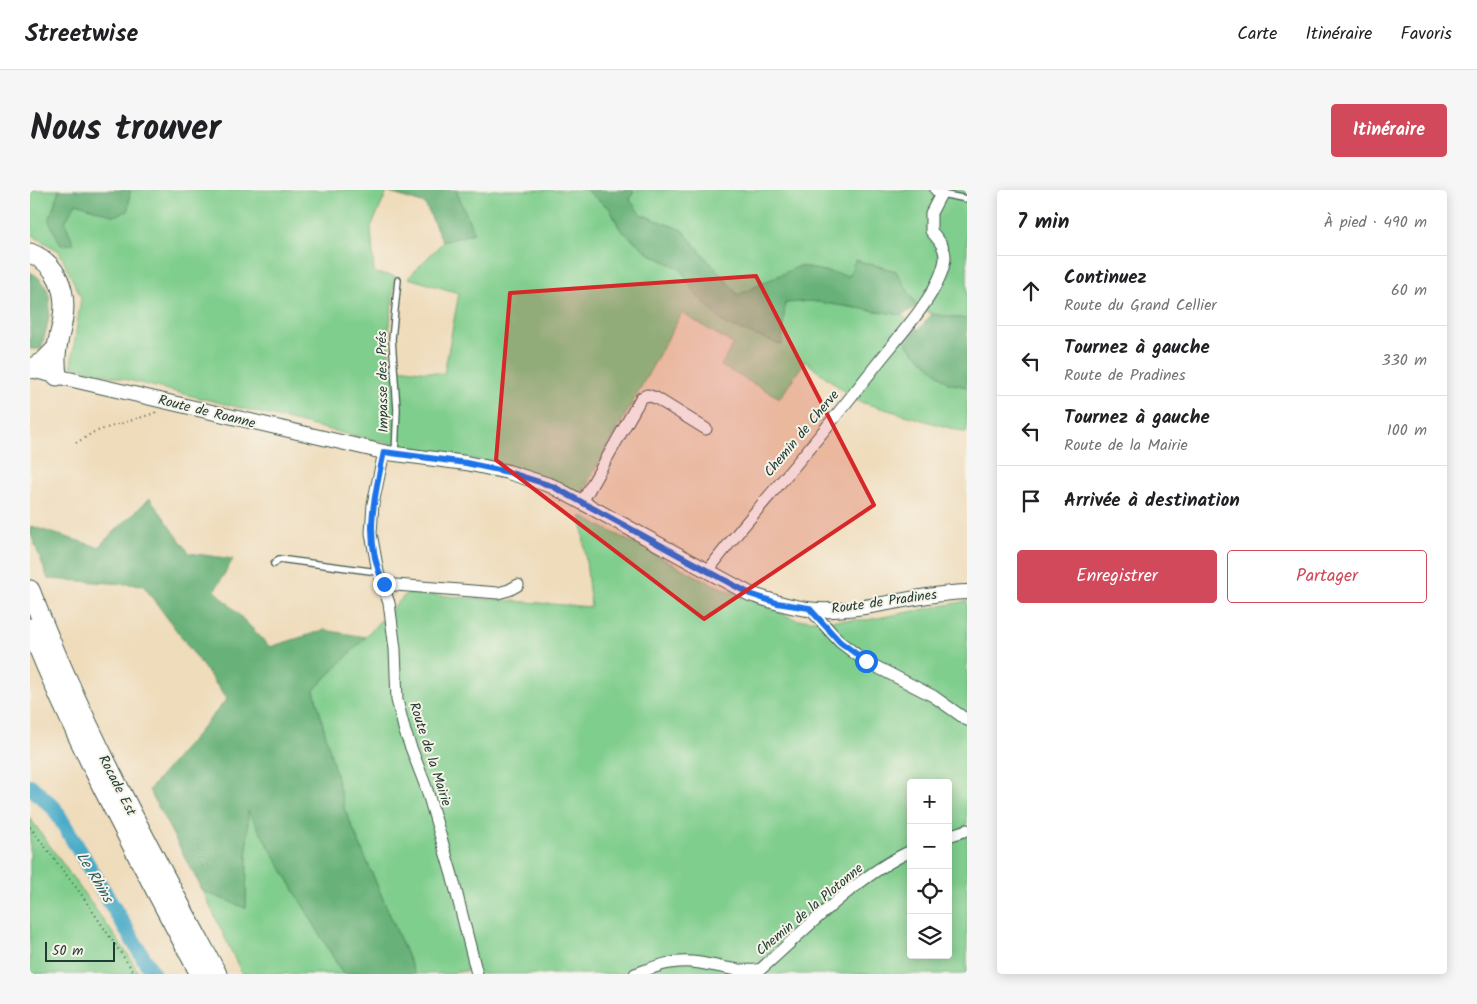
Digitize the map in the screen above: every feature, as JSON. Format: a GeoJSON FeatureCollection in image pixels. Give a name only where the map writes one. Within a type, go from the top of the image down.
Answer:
{"type":"FeatureCollection","features":[{"type":"Feature","properties":{"kind":"highway"},"geometry":{"type":"LineString","coordinates":[[30,253],[46,262],[61,283],[64,296],[57,348],[57,376]]}},
{"type":"Feature","properties":{"kind":"highway"},"geometry":{"type":"LineString","coordinates":[[30,369],[44,361],[57,348]]}},
{"type":"Feature","properties":{"kind":"highway","name":"Rocade Est"},"geometry":{"type":"LineString","coordinates":[[30,590],[64,674],[101,753],[217,974]]}},
{"type":"Feature","properties":{"kind":"highway","name":"Rocade Est"},"geometry":{"type":"LineString","coordinates":[[30,628],[88,759],[200,974]]}},
{"type":"Feature","properties":{"kind":"street","name":"Chemin de Cherve"},"geometry":{"type":"LineString","coordinates":[[708,571],[917,314],[935,286],[944,265],[946,254],[939,240],[931,231],[931,214],[938,192]]}},
{"type":"Feature","properties":{"kind":"street","name":"Route de Roanne"},"geometry":{"type":"LineString","coordinates":[[30,369],[390,453]]}},
{"type":"Feature","properties":{"kind":"street"},"geometry":{"type":"LineString","coordinates":[[582,502],[641,398],[647,395],[656,398],[706,429]]}},
{"type":"Feature","properties":{"kind":"street","name":"Route de Pradines"},"geometry":{"type":"LineString","coordinates":[[390,453],[466,463],[508,472],[552,486],[750,594],[777,603],[817,610],[850,608],[945,593],[967,592]]}},
{"type":"Feature","properties":{"kind":"street","name":"Route de la Mairie"},"geometry":{"type":"LineString","coordinates":[[390,453],[373,504],[371,533],[378,572],[384,584],[389,603],[395,649],[397,700],[405,732],[429,796],[452,875],[477,974]]}},
{"type":"Feature","properties":{"kind":"street"},"geometry":{"type":"LineString","coordinates":[[384,584],[498,592],[509,590],[518,584]]}},
{"type":"Feature","properties":{"kind":"street"},"geometry":{"type":"LineString","coordinates":[[809,608],[840,642],[866,661],[933,696],[967,720]]}},
{"type":"Feature","properties":{"kind":"street"},"geometry":{"type":"LineString","coordinates":[[952,835],[967,830]]}},
{"type":"Feature","properties":{"kind":"street","name":"Chemin de la Plotonne"},"geometry":{"type":"LineString","coordinates":[[635,974],[665,963],[691,962],[751,972],[761,969],[851,889],[907,853]]}},
{"type":"Feature","properties":{"kind":"lane"},"geometry":{"type":"LineString","coordinates":[[938,192],[967,200]]}},
{"type":"Feature","properties":{"kind":"lane","name":"Impasse des Prés"},"geometry":{"type":"LineString","coordinates":[[390,453],[397,409],[392,339],[398,280]]}},
{"type":"Feature","properties":{"kind":"lane"},"geometry":{"type":"LineString","coordinates":[[274,564],[279,559],[378,572]]}},
{"type":"Feature","properties":{"kind":"path"},"geometry":{"type":"LineString","coordinates":[[76,443],[94,432],[155,414],[159,399]]}},
{"type":"Feature","properties":{"kind":"path"},"geometry":{"type":"LineString","coordinates":[[30,828],[57,860],[135,974]]}},
{"type":"Feature","properties":{"kind":"highlighted area"},"geometry":{"type":"Polygon","coordinates":[[[756,276],[874,505],[704,619],[496,460],[510,293],[756,276]]]}},
{"type":"Feature","properties":{"kind":"green space"},"geometry":{"type":"Polygon","coordinates":[[[30,190],[59,190],[49,221],[65,222],[76,203],[128,211],[130,190],[388,190],[371,227],[374,273],[395,276],[388,340],[390,367],[444,374],[459,293],[408,278],[443,242],[474,233],[456,190],[586,190],[610,209],[620,229],[650,254],[681,269],[697,296],[782,345],[784,303],[811,301],[902,315],[918,329],[906,344],[948,383],[967,387],[967,433],[857,401],[805,361],[780,398],[721,366],[733,344],[682,313],[582,493],[510,466],[358,437],[71,366],[81,298],[59,251],[30,234],[30,190]]]}},
{"type":"Feature","properties":{"kind":"green space"},"geometry":{"type":"Polygon","coordinates":[[[59,190],[130,190],[128,211],[114,216],[76,203],[65,222],[74,244],[61,245],[49,221],[59,190]]]}},
{"type":"Feature","properties":{"kind":"green space"},"geometry":{"type":"Polygon","coordinates":[[[388,190],[456,190],[474,233],[443,242],[425,204],[387,192],[388,190]]]}},
{"type":"Feature","properties":{"kind":"green space"},"geometry":{"type":"Polygon","coordinates":[[[586,190],[634,190],[630,200],[640,214],[682,230],[738,295],[799,266],[849,276],[855,260],[896,271],[917,306],[902,315],[811,301],[785,303],[782,345],[726,325],[697,296],[681,269],[650,254],[620,229],[610,209],[586,190]]]}},
{"type":"Feature","properties":{"kind":"green space"},"geometry":{"type":"Polygon","coordinates":[[[634,190],[967,190],[967,319],[932,314],[917,306],[896,271],[856,260],[849,276],[799,266],[738,295],[682,230],[640,214],[630,200],[634,190]]]}},
{"type":"Feature","properties":{"kind":"green space"},"geometry":{"type":"Polygon","coordinates":[[[30,272],[40,279],[46,287],[49,296],[49,317],[41,349],[30,349],[30,272]]]}},
{"type":"Feature","properties":{"kind":"green space"},"geometry":{"type":"Polygon","coordinates":[[[932,314],[967,319],[967,387],[948,383],[906,344],[932,314]]]}},
{"type":"Feature","properties":{"kind":"green space"},"geometry":{"type":"Polygon","coordinates":[[[150,498],[189,553],[233,559],[215,590],[270,647],[324,630],[366,637],[314,690],[345,810],[415,974],[343,974],[248,811],[246,908],[203,891],[149,790],[227,699],[143,585],[48,579],[30,532],[30,526],[98,547],[150,498]]]}},
{"type":"Feature","properties":{"kind":"green space"},"geometry":{"type":"Polygon","coordinates":[[[581,516],[706,581],[797,620],[867,620],[967,601],[967,974],[473,974],[471,970],[446,974],[415,974],[345,810],[314,690],[407,593],[591,607],[581,516]]]}},
{"type":"Feature","properties":{"kind":"green space"},"geometry":{"type":"Polygon","coordinates":[[[248,810],[343,974],[242,974],[203,891],[246,908],[248,810]]]}},
{"type":"Feature","properties":{"kind":"green space"},"geometry":{"type":"Polygon","coordinates":[[[30,818],[129,956],[139,974],[30,974],[30,818]]]}},
{"type":"Feature","properties":{"kind":"waterway","name":"Le Rhins"},"geometry":{"type":"LineString","coordinates":[[30,786],[54,808],[153,974]]}},
{"type":"Feature","properties":{"kind":"route"},"geometry":{"type":"LineString","coordinates":[[384,584],[378,572],[371,533],[373,504],[384,452],[466,463],[508,472],[552,486],[750,594],[777,603],[809,608],[840,642],[866,661]]}}]}
